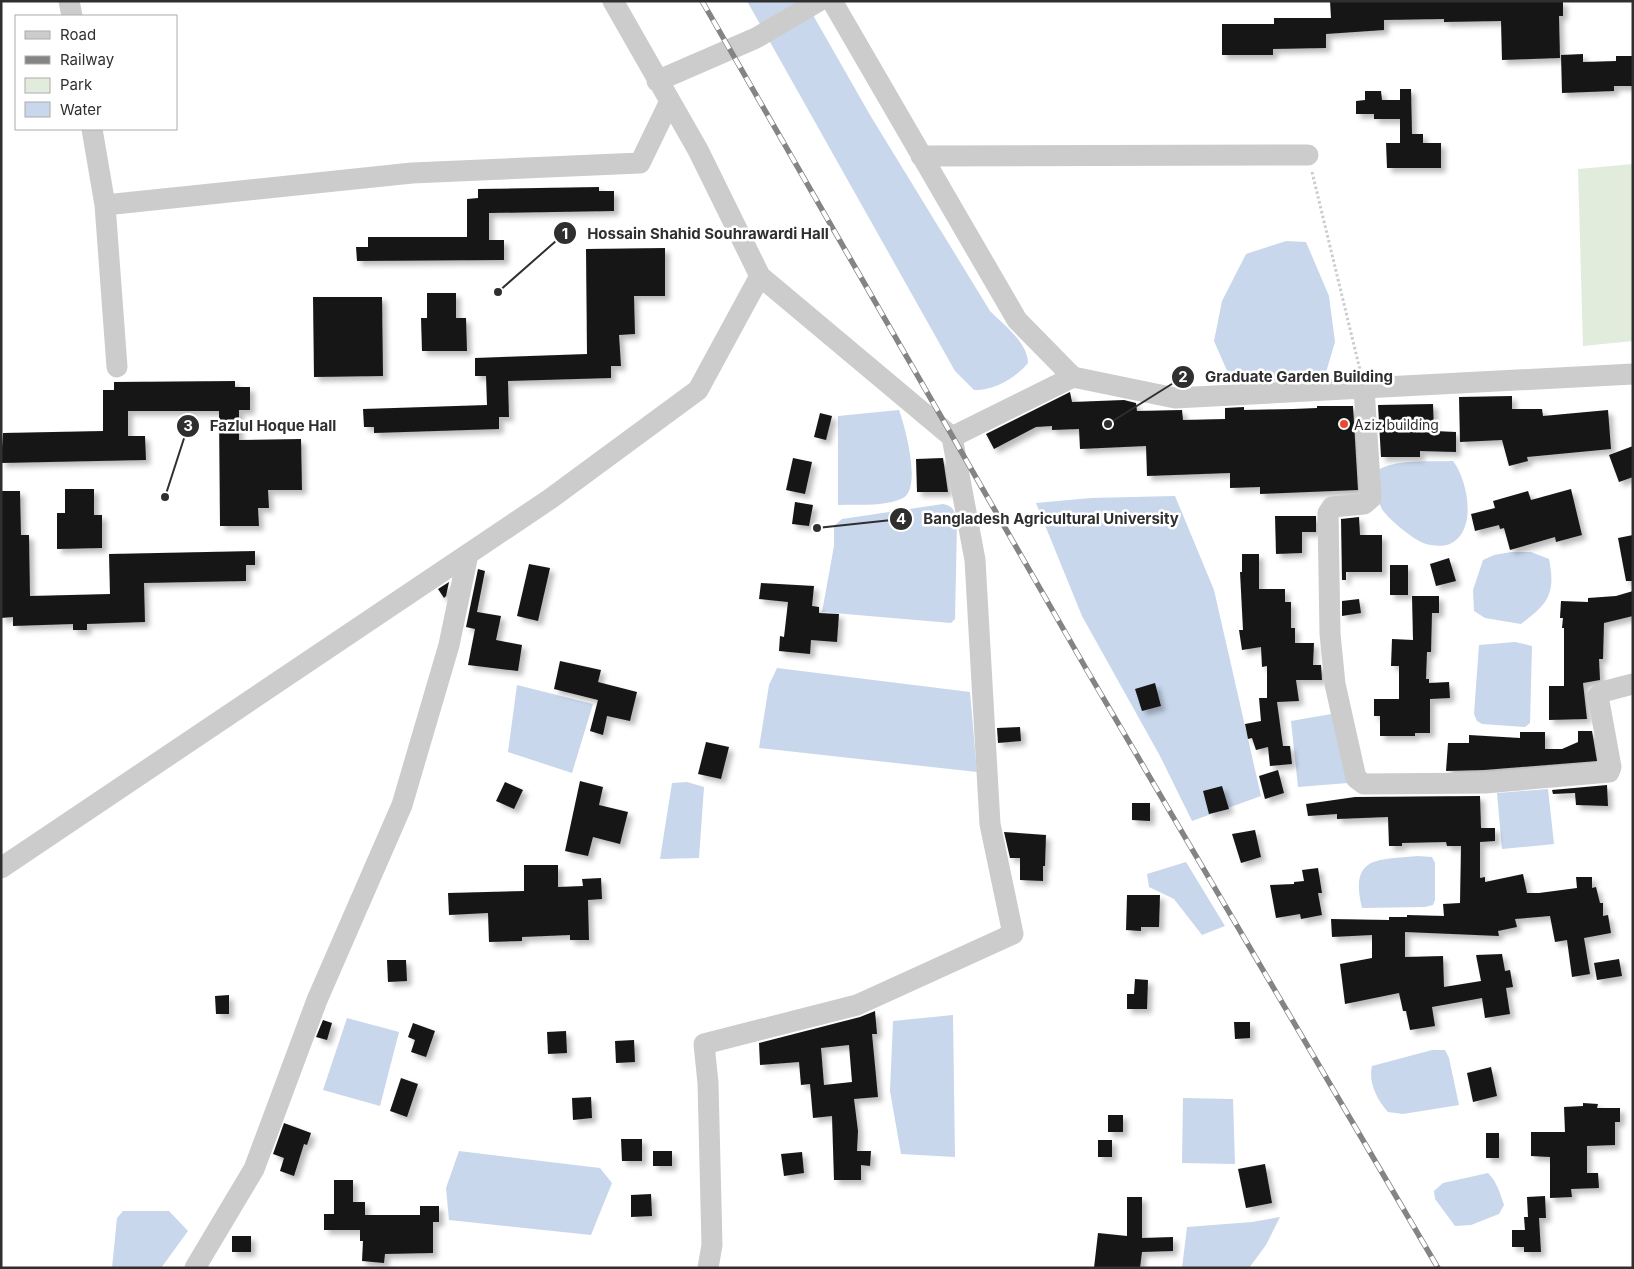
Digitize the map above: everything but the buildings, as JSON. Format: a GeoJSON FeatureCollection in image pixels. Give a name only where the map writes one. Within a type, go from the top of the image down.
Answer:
{"type":"FeatureCollection","features":[{"type":"Feature","properties":{"kind":"street"},"geometry":{"type":"LineString","coordinates":[[69,1],[72,15]]}},
{"type":"Feature","properties":{"kind":"street"},"geometry":{"type":"LineString","coordinates":[[613,1],[698,150],[760,276],[952,437],[975,560],[990,824],[1014,934],[856,1005],[704,1044],[708,1083],[712,1245],[708,1268]]}},
{"type":"Feature","properties":{"kind":"street"},"geometry":{"type":"LineString","coordinates":[[657,81],[756,38],[819,1]]}},
{"type":"Feature","properties":{"kind":"street"},"geometry":{"type":"LineString","coordinates":[[832,1],[1017,320],[1073,377],[1176,398],[1633,374]]}},
{"type":"Feature","properties":{"kind":"street"},"geometry":{"type":"LineString","coordinates":[[105,205],[412,173],[640,163],[670,101]]}},
{"type":"Feature","properties":{"kind":"street"},"geometry":{"type":"LineString","coordinates":[[92,130],[105,205],[117,367]]}},
{"type":"Feature","properties":{"kind":"street"},"geometry":{"type":"LineString","coordinates":[[921,156],[1308,155]]}},
{"type":"Feature","properties":{"kind":"street"},"geometry":{"type":"LineString","coordinates":[[1,868],[550,499],[698,390],[760,276]]}},
{"type":"Feature","properties":{"kind":"street"},"geometry":{"type":"LineString","coordinates":[[952,437],[1073,377]]}},
{"type":"Feature","properties":{"kind":"street"},"geometry":{"type":"LineString","coordinates":[[1364,388],[1371,498],[1364,504],[1332,507],[1328,513],[1330,634],[1334,684],[1356,778],[1364,784],[1485,783],[1609,772],[1612,767],[1598,696],[1602,692],[1633,684]]}},
{"type":"Feature","properties":{"kind":"street"},"geometry":{"type":"LineString","coordinates":[[195,1268],[254,1169],[317,1000],[402,805],[449,644],[468,554]]}},
{"type":"Feature","properties":{"kind":"path"},"geometry":{"type":"LineString","coordinates":[[1308,155],[1364,388]]}},
{"type":"Feature","properties":{"kind":"green space"},"geometry":{"type":"Polygon","coordinates":[[[1633,164],[1633,341],[1583,346],[1578,169],[1633,164]]]}},
{"type":"Feature","properties":{"kind":"water"},"geometry":{"type":"Polygon","coordinates":[[[747,1],[805,1],[870,115],[990,311],[1014,334],[1024,348],[1028,363],[1017,374],[996,386],[974,390],[955,371],[747,1]]]}},
{"type":"Feature","properties":{"kind":"water"},"geometry":{"type":"Polygon","coordinates":[[[1286,241],[1306,242],[1329,296],[1335,342],[1324,379],[1258,382],[1228,373],[1214,341],[1222,301],[1246,254],[1286,241]]]}},
{"type":"Feature","properties":{"kind":"water"},"geometry":{"type":"Polygon","coordinates":[[[899,410],[908,442],[912,470],[909,492],[903,498],[888,503],[838,505],[838,416],[899,410]]]}},
{"type":"Feature","properties":{"kind":"water"},"geometry":{"type":"Polygon","coordinates":[[[1453,461],[1463,481],[1466,493],[1468,506],[1464,530],[1457,539],[1447,545],[1437,546],[1423,543],[1405,532],[1383,511],[1377,495],[1375,473],[1382,468],[1400,463],[1453,461]]]}},
{"type":"Feature","properties":{"kind":"water"},"geometry":{"type":"Polygon","coordinates":[[[1175,496],[1214,590],[1261,796],[1192,821],[1160,756],[1082,616],[1036,503],[1091,498],[1175,496]]]}},
{"type":"Feature","properties":{"kind":"water"},"geometry":{"type":"Polygon","coordinates":[[[943,504],[952,508],[957,523],[955,619],[951,623],[822,612],[834,546],[834,526],[842,519],[943,504]]]}},
{"type":"Feature","properties":{"kind":"water"},"geometry":{"type":"Polygon","coordinates":[[[1511,552],[1531,552],[1549,559],[1551,571],[1548,597],[1538,610],[1521,624],[1485,618],[1474,611],[1473,590],[1483,560],[1494,555],[1511,552]]]}},
{"type":"Feature","properties":{"kind":"water"},"geometry":{"type":"Polygon","coordinates":[[[1515,642],[1532,646],[1530,723],[1525,727],[1482,724],[1477,721],[1474,714],[1479,645],[1515,642]]]}},
{"type":"Feature","properties":{"kind":"water"},"geometry":{"type":"Polygon","coordinates":[[[777,668],[970,692],[977,772],[759,748],[769,685],[777,668]]]}},
{"type":"Feature","properties":{"kind":"water"},"geometry":{"type":"Polygon","coordinates":[[[517,685],[593,704],[572,773],[508,752],[517,685]]]}},
{"type":"Feature","properties":{"kind":"water"},"geometry":{"type":"Polygon","coordinates":[[[1337,713],[1348,783],[1298,787],[1291,721],[1337,713]]]}},
{"type":"Feature","properties":{"kind":"water"},"geometry":{"type":"Polygon","coordinates":[[[687,782],[704,787],[699,858],[660,859],[672,783],[687,782]]]}},
{"type":"Feature","properties":{"kind":"water"},"geometry":{"type":"Polygon","coordinates":[[[1548,789],[1554,844],[1502,849],[1497,793],[1548,789]]]}},
{"type":"Feature","properties":{"kind":"water"},"geometry":{"type":"Polygon","coordinates":[[[1418,856],[1432,857],[1435,863],[1435,900],[1433,905],[1425,907],[1362,908],[1359,891],[1363,869],[1379,860],[1418,856]]]}},
{"type":"Feature","properties":{"kind":"water"},"geometry":{"type":"Polygon","coordinates":[[[1186,862],[1225,926],[1202,935],[1174,899],[1149,887],[1147,874],[1186,862]]]}},
{"type":"Feature","properties":{"kind":"water"},"geometry":{"type":"Polygon","coordinates":[[[953,1015],[955,1157],[901,1154],[890,1091],[893,1021],[953,1015]]]}},
{"type":"Feature","properties":{"kind":"water"},"geometry":{"type":"Polygon","coordinates":[[[347,1018],[399,1032],[380,1106],[323,1090],[347,1018]]]}},
{"type":"Feature","properties":{"kind":"water"},"geometry":{"type":"Polygon","coordinates":[[[1432,1050],[1445,1050],[1449,1058],[1459,1105],[1403,1114],[1388,1112],[1374,1090],[1371,1078],[1372,1066],[1432,1050]]]}},
{"type":"Feature","properties":{"kind":"water"},"geometry":{"type":"Polygon","coordinates":[[[1183,1098],[1233,1099],[1235,1164],[1182,1163],[1183,1098]]]}},
{"type":"Feature","properties":{"kind":"water"},"geometry":{"type":"Polygon","coordinates":[[[459,1151],[600,1168],[612,1183],[591,1235],[449,1220],[446,1188],[459,1151]]]}},
{"type":"Feature","properties":{"kind":"water"},"geometry":{"type":"Polygon","coordinates":[[[1488,1173],[1500,1192],[1504,1205],[1499,1214],[1471,1225],[1455,1226],[1435,1199],[1434,1191],[1443,1183],[1488,1173]]]}},
{"type":"Feature","properties":{"kind":"water"},"geometry":{"type":"Polygon","coordinates":[[[123,1211],[169,1211],[188,1231],[161,1268],[112,1268],[117,1218],[123,1211]]]}},
{"type":"Feature","properties":{"kind":"water"},"geometry":{"type":"Polygon","coordinates":[[[1280,1217],[1266,1245],[1249,1268],[1182,1268],[1187,1227],[1252,1222],[1280,1217]]]}},
{"type":"Feature","properties":{"kind":"railway"},"geometry":{"type":"LineString","coordinates":[[702,1],[1088,672],[1438,1268]]}},
{"type":"Feature","properties":{"kind":"place","name":"Hossain Shahid Souhrawardi Hall"},"geometry":{"type":"Point","coordinates":[498,292]}},
{"type":"Feature","properties":{"kind":"place","name":"Graduate Garden Building"},"geometry":{"type":"Point","coordinates":[1108,424]}},
{"type":"Feature","properties":{"kind":"place","name":"Aziz building"},"geometry":{"type":"Point","coordinates":[1344,424]}},
{"type":"Feature","properties":{"kind":"place","name":"Fazlul Hoque Hall"},"geometry":{"type":"Point","coordinates":[165,497]}},
{"type":"Feature","properties":{"kind":"place","name":"Bangladesh Agricultural University"},"geometry":{"type":"Point","coordinates":[817,528]}}]}
